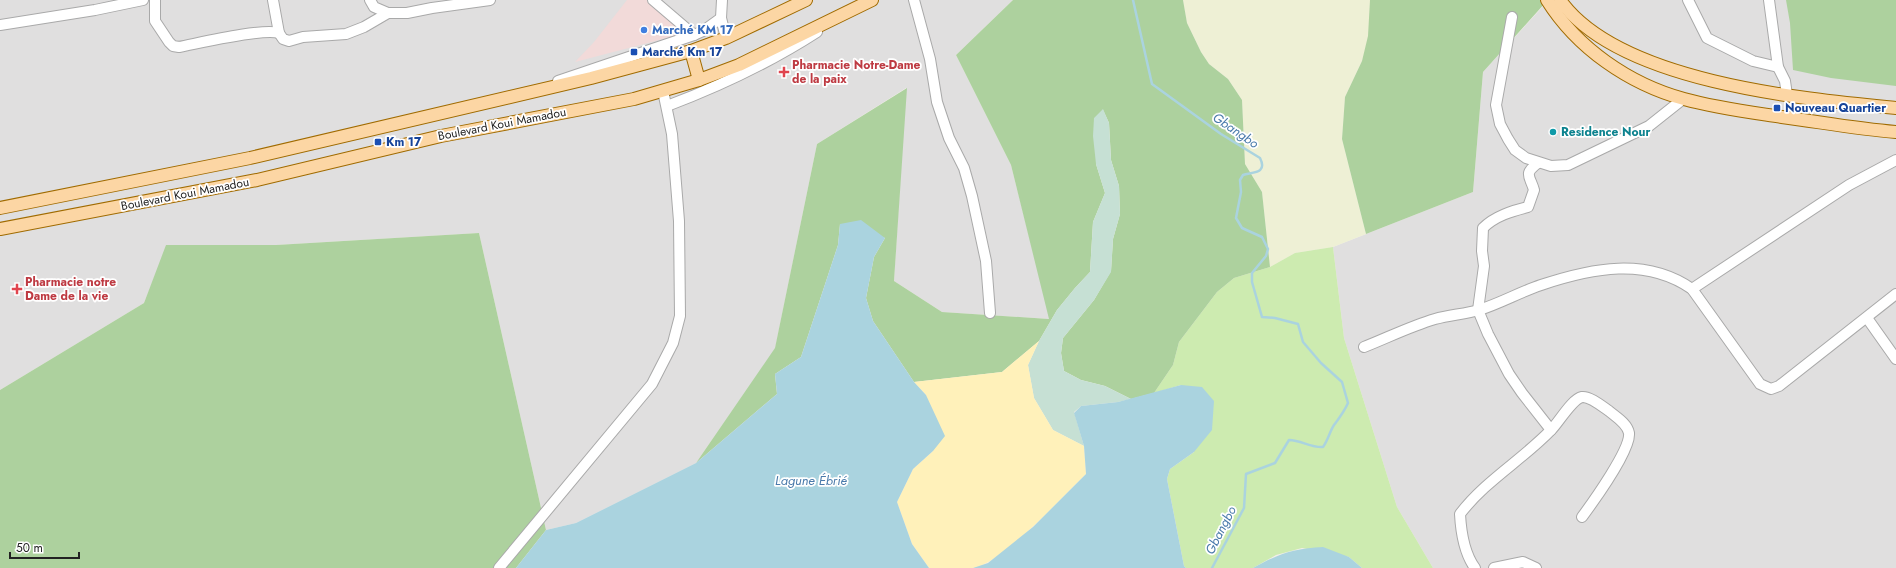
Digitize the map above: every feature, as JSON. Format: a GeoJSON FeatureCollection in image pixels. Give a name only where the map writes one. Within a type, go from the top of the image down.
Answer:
{"type":"FeatureCollection","features":[{"type":"Feature","properties":{"kind":"main road","name":"Boulevard Koui Mamadou"},"geometry":{"type":"LineString","coordinates":[[0,208],[250,158],[520,95],[691,51],[726,38],[806,0]]}},
{"type":"Feature","properties":{"kind":"main road","name":"Boulevard Koui Mamadou"},"geometry":{"type":"LineString","coordinates":[[0,229],[257,180],[441,136],[595,107],[663,91],[699,80],[739,65],[872,0]]}},
{"type":"Feature","properties":{"kind":"main road"},"geometry":{"type":"LineString","coordinates":[[1547,0],[1556,15],[1576,37],[1594,53],[1612,66],[1644,84],[1683,99],[1726,108],[1857,129],[1896,132]]}},
{"type":"Feature","properties":{"kind":"main road"},"geometry":{"type":"LineString","coordinates":[[1560,0],[1579,23],[1609,43],[1642,58],[1690,76],[1787,95],[1896,108]]}},
{"type":"Feature","properties":{"kind":"main road"},"geometry":{"type":"LineString","coordinates":[[691,51],[699,80]]}},
{"type":"Feature","properties":{"kind":"street"},"geometry":{"type":"LineString","coordinates":[[0,25],[95,10],[143,0]]}},
{"type":"Feature","properties":{"kind":"street"},"geometry":{"type":"LineString","coordinates":[[155,0],[155,21],[169,42],[173,46],[179,48],[258,32],[272,31],[279,33]]}},
{"type":"Feature","properties":{"kind":"street"},"geometry":{"type":"LineString","coordinates":[[273,0],[279,33],[283,39],[289,41],[303,37],[346,34],[364,27],[388,13]]}},
{"type":"Feature","properties":{"kind":"street"},"geometry":{"type":"LineString","coordinates":[[370,0],[374,7],[388,13],[407,13],[490,0]]}},
{"type":"Feature","properties":{"kind":"street"},"geometry":{"type":"LineString","coordinates":[[653,0],[694,35]]}},
{"type":"Feature","properties":{"kind":"street"},"geometry":{"type":"LineString","coordinates":[[722,0],[721,18],[726,38]]}},
{"type":"Feature","properties":{"kind":"street"},"geometry":{"type":"LineString","coordinates":[[914,0],[930,59],[937,102],[949,138],[964,168],[972,196],[986,261],[990,313]]}},
{"type":"Feature","properties":{"kind":"street"},"geometry":{"type":"LineString","coordinates":[[1688,0],[1707,38],[1753,61],[1778,67]]}},
{"type":"Feature","properties":{"kind":"street"},"geometry":{"type":"LineString","coordinates":[[1768,0],[1778,67],[1785,81],[1787,95]]}},
{"type":"Feature","properties":{"kind":"street"},"geometry":{"type":"LineString","coordinates":[[667,106],[706,92],[777,57],[843,15]]}},
{"type":"Feature","properties":{"kind":"street"},"geometry":{"type":"LineString","coordinates":[[1512,17],[1496,105],[1500,124],[1515,150],[1526,158],[1551,166],[1568,165],[1592,155],[1649,126],[1683,99]]}},
{"type":"Feature","properties":{"kind":"street"},"geometry":{"type":"LineString","coordinates":[[520,95],[694,35],[721,18]]}},
{"type":"Feature","properties":{"kind":"street"},"geometry":{"type":"LineString","coordinates":[[499,568],[652,384],[673,343],[680,316],[679,221],[672,134],[663,91]]}},
{"type":"Feature","properties":{"kind":"street"},"geometry":{"type":"LineString","coordinates":[[1692,289],[1849,185],[1896,160]]}},
{"type":"Feature","properties":{"kind":"street"},"geometry":{"type":"LineString","coordinates":[[1538,163],[1531,168],[1528,174],[1529,182],[1534,190],[1528,207],[1506,213],[1489,222],[1483,228],[1482,251],[1484,266],[1478,310],[1488,334],[1509,374],[1551,430]]}},
{"type":"Feature","properties":{"kind":"street"},"geometry":{"type":"LineString","coordinates":[[1364,347],[1434,319],[1478,310],[1509,300],[1541,285],[1578,275],[1615,268],[1647,269],[1677,278],[1692,289],[1760,384],[1770,389],[1779,386],[1896,294]]}},
{"type":"Feature","properties":{"kind":"street"},"geometry":{"type":"LineString","coordinates":[[1867,318],[1896,359]]}},
{"type":"Feature","properties":{"kind":"street"},"geometry":{"type":"LineString","coordinates":[[1475,568],[1469,561],[1461,534],[1460,514],[1471,500],[1551,430],[1575,401],[1582,397],[1589,398],[1626,424],[1628,440],[1609,478],[1582,517]]}},
{"type":"Feature","properties":{"kind":"street"},"geometry":{"type":"LineString","coordinates":[[1494,568],[1523,562],[1536,568]]}},
{"type":"Feature","properties":{"kind":"shaded area"},"geometry":{"type":"Polygon","coordinates":[[[0,0],[1013,0],[956,55],[1011,165],[1050,319],[942,312],[894,281],[906,88],[817,144],[775,349],[696,463],[576,523],[546,530],[479,233],[276,245],[167,245],[144,303],[0,390],[0,0]]]}},
{"type":"Feature","properties":{"kind":"shaded area","name":"Marché KM 17"},"geometry":{"type":"Polygon","coordinates":[[[627,0],[651,0],[686,33],[575,62],[594,42],[627,0]]]}},
{"type":"Feature","properties":{"kind":"shaded area"},"geometry":{"type":"Polygon","coordinates":[[[1543,0],[1896,0],[1896,568],[1433,568],[1397,507],[1344,338],[1333,247],[1473,192],[1483,72],[1546,3],[1543,0]]]}},
{"type":"Feature","properties":{"kind":"green space"},"geometry":{"type":"Polygon","coordinates":[[[1013,0],[1183,0],[1187,23],[1201,52],[1209,64],[1228,79],[1242,100],[1245,164],[1262,192],[1270,267],[1234,278],[1217,292],[1179,342],[1173,365],[1154,393],[1131,399],[1105,386],[1081,380],[1064,371],[1061,353],[1063,338],[1094,300],[1111,271],[1113,239],[1120,214],[1119,186],[1111,160],[1109,123],[1103,110],[1096,164],[1105,193],[1093,222],[1090,272],[1057,310],[1039,341],[1002,372],[914,382],[873,321],[866,298],[874,257],[885,238],[840,224],[838,245],[801,357],[775,374],[777,394],[696,463],[775,348],[817,144],[907,88],[894,281],[942,312],[1049,319],[1011,165],[956,55],[1013,0]]]}},
{"type":"Feature","properties":{"kind":"green space"},"geometry":{"type":"Polygon","coordinates":[[[1183,0],[1370,0],[1369,36],[1362,61],[1345,97],[1342,139],[1366,234],[1333,247],[1295,253],[1270,267],[1262,192],[1245,164],[1242,100],[1228,79],[1209,64],[1201,52],[1187,23],[1183,0]]]}},
{"type":"Feature","properties":{"kind":"green space"},"geometry":{"type":"Polygon","coordinates":[[[1370,0],[1543,0],[1546,2],[1483,72],[1473,192],[1366,234],[1342,139],[1345,97],[1362,61],[1368,36],[1370,0]]]}},
{"type":"Feature","properties":{"kind":"green space"},"geometry":{"type":"Polygon","coordinates":[[[1786,0],[1896,0],[1896,86],[1831,78],[1793,70],[1790,23],[1786,0]]]}},
{"type":"Feature","properties":{"kind":"green space"},"geometry":{"type":"Polygon","coordinates":[[[1103,109],[1109,123],[1111,160],[1119,186],[1120,214],[1113,239],[1111,272],[1094,300],[1063,338],[1061,353],[1064,371],[1081,380],[1105,386],[1131,399],[1081,406],[1074,412],[1084,446],[1053,430],[1034,398],[1028,365],[1039,341],[1057,310],[1090,272],[1093,222],[1105,193],[1096,164],[1093,136],[1094,118],[1103,109]]]}},
{"type":"Feature","properties":{"kind":"green space"},"geometry":{"type":"Polygon","coordinates":[[[479,233],[546,530],[516,568],[0,568],[0,390],[144,303],[166,245],[276,245],[479,233]]]}},
{"type":"Feature","properties":{"kind":"green space"},"geometry":{"type":"Polygon","coordinates":[[[1333,247],[1344,338],[1397,507],[1433,568],[1362,568],[1349,557],[1302,548],[1276,555],[1253,568],[1186,568],[1184,566],[1167,479],[1170,469],[1194,452],[1181,385],[1154,393],[1173,365],[1179,342],[1217,292],[1234,278],[1270,267],[1295,253],[1333,247]]]}},
{"type":"Feature","properties":{"kind":"sand"},"geometry":{"type":"Polygon","coordinates":[[[1039,341],[1028,365],[1034,398],[1053,430],[1084,446],[1086,474],[1032,528],[1000,555],[985,564],[973,568],[929,568],[912,544],[897,502],[913,469],[933,451],[926,395],[914,382],[1002,372],[1039,341]]]}},
{"type":"Feature","properties":{"kind":"water","name":"Lagune Ébrié"},"geometry":{"type":"Polygon","coordinates":[[[861,220],[885,238],[874,257],[866,298],[873,321],[914,382],[926,395],[945,436],[933,451],[913,469],[897,502],[912,544],[929,568],[516,568],[546,530],[576,523],[696,463],[777,394],[775,374],[801,357],[838,245],[840,224],[861,220]]]}},
{"type":"Feature","properties":{"kind":"water"},"geometry":{"type":"Polygon","coordinates":[[[1181,385],[1202,387],[1214,401],[1212,430],[1194,452],[1170,469],[1167,479],[1184,566],[1186,568],[973,568],[988,563],[1033,527],[1086,474],[1084,446],[1074,413],[1081,406],[1118,402],[1181,385]]]}},
{"type":"Feature","properties":{"kind":"water"},"geometry":{"type":"Polygon","coordinates":[[[1323,547],[1349,557],[1362,568],[1253,568],[1295,550],[1323,547]]]}},
{"type":"Feature","properties":{"kind":"waterway","name":"Gbangbo"},"geometry":{"type":"LineString","coordinates":[[1133,0],[1152,84],[1221,134],[1260,158],[1262,163],[1261,170],[1243,175],[1240,180],[1241,192],[1236,218],[1242,228],[1262,237],[1268,249],[1266,256],[1252,273],[1252,282],[1262,317],[1275,318],[1298,324],[1303,342],[1321,363],[1342,382],[1348,403],[1323,447],[1289,440],[1275,463],[1246,474],[1244,508],[1212,568]]}},
{"type":"Feature","properties":{"kind":"place","name":"Marché KM 17"},"geometry":{"type":"Point","coordinates":[644,30]}},
{"type":"Feature","properties":{"kind":"place","name":"Marché Km 17"},"geometry":{"type":"Point","coordinates":[634,52]}},
{"type":"Feature","properties":{"kind":"place","name":"Pharmacie Notre-Dame de la paix"},"geometry":{"type":"Point","coordinates":[784,72]}},
{"type":"Feature","properties":{"kind":"place","name":"Nouveau Quartier"},"geometry":{"type":"Point","coordinates":[1777,108]}},
{"type":"Feature","properties":{"kind":"place","name":"Residence Nour"},"geometry":{"type":"Point","coordinates":[1553,132]}},
{"type":"Feature","properties":{"kind":"place","name":"Km 17"},"geometry":{"type":"Point","coordinates":[378,142]}},
{"type":"Feature","properties":{"kind":"place","name":"Pharmacie notre Dame de la vie"},"geometry":{"type":"Point","coordinates":[17,289]}}]}
